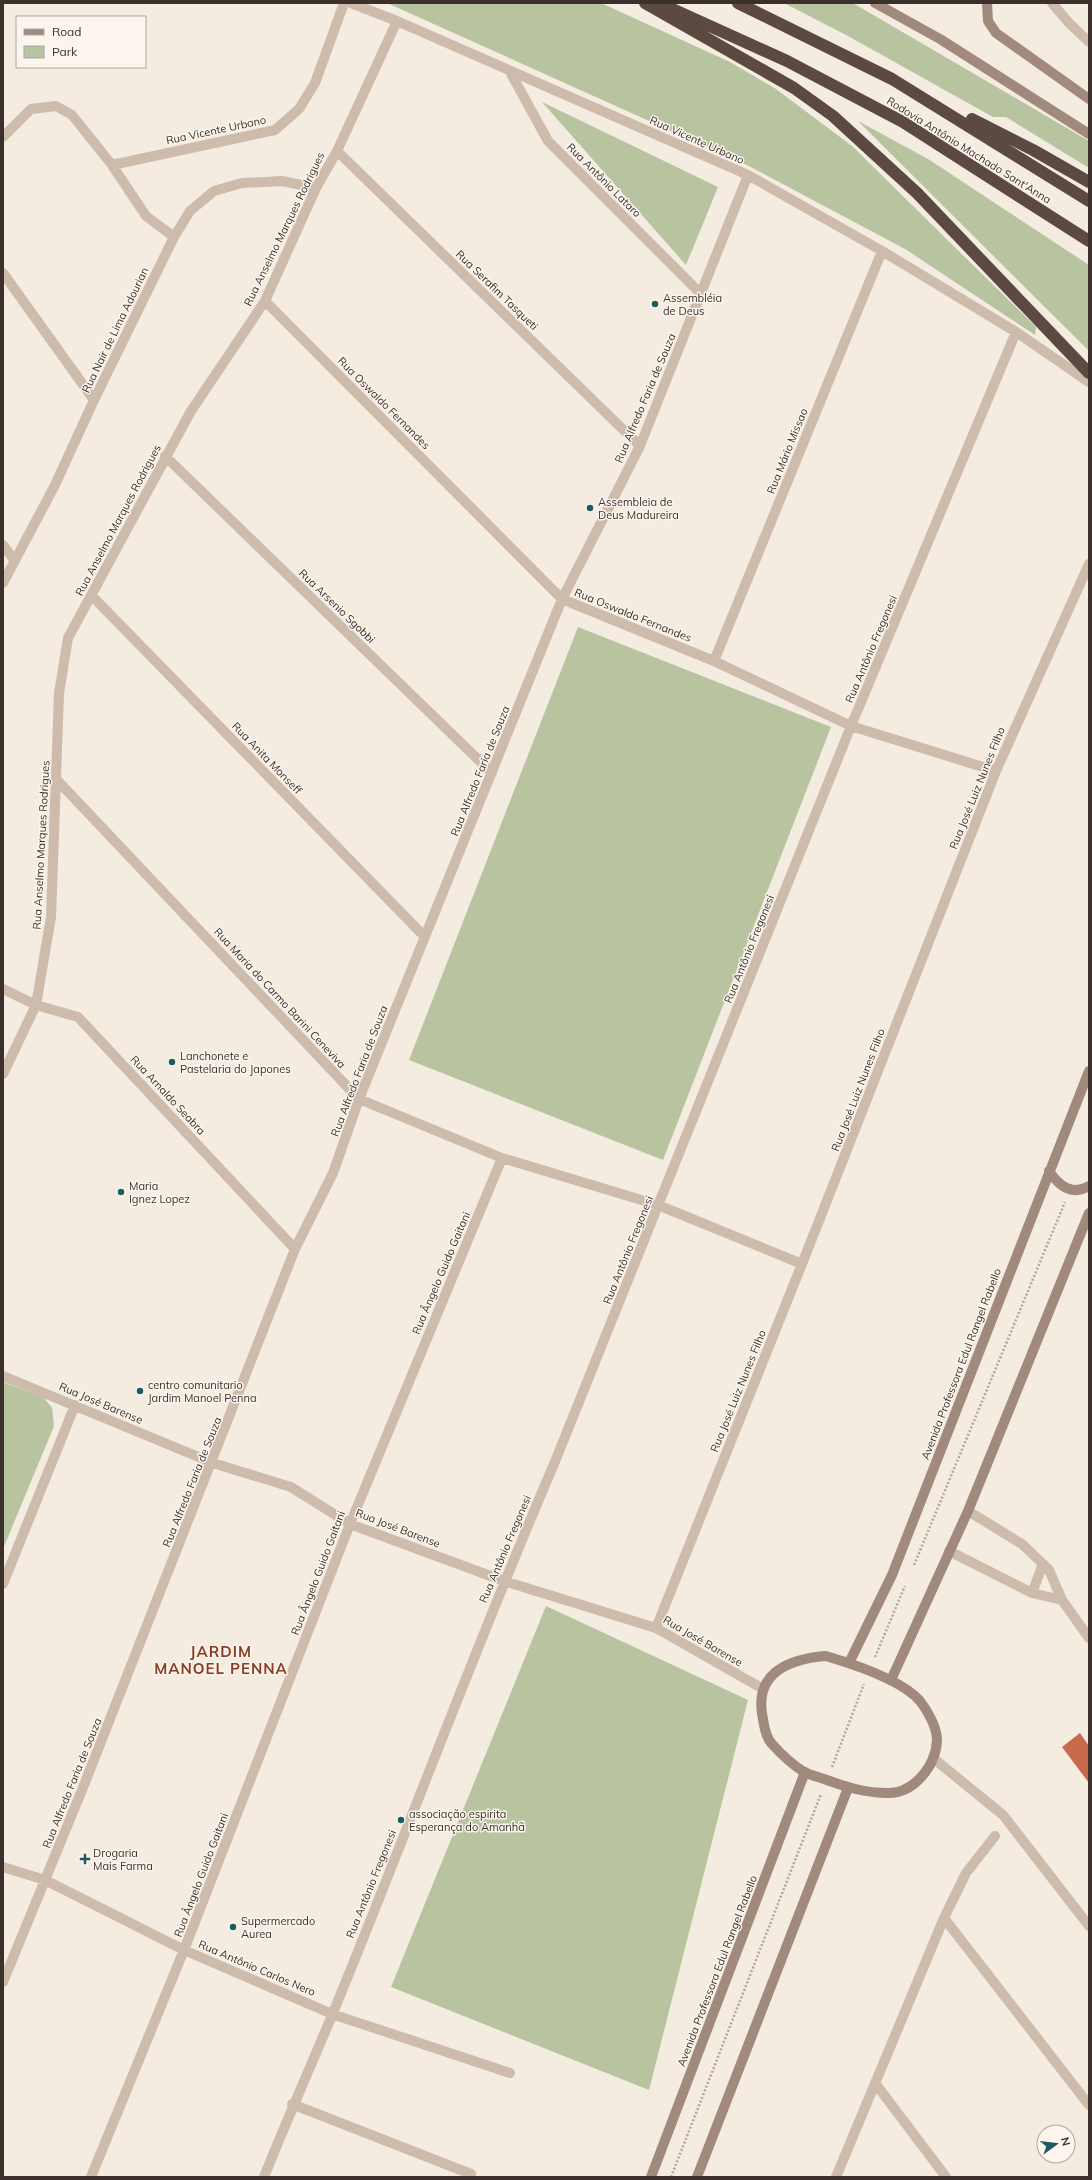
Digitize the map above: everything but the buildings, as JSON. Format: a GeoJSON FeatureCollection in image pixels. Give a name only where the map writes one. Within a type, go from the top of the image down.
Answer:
{"type":"FeatureCollection","features":[{"type":"Feature","properties":{"kind":"highway"},"geometry":{"type":"LineString","coordinates":[[645,3],[794,88],[832,116],[917,193],[1089,373]]}},
{"type":"Feature","properties":{"kind":"highway","name":"Rodovia Antônio Machado Sant'Anna"},"geometry":{"type":"LineString","coordinates":[[659,3],[787,61],[903,122],[1089,241]]}},
{"type":"Feature","properties":{"kind":"highway","name":"Rodovia Antônio Machado Sant'Anna"},"geometry":{"type":"LineString","coordinates":[[738,3],[892,79],[1089,202]]}},
{"type":"Feature","properties":{"kind":"highway"},"geometry":{"type":"LineString","coordinates":[[892,79],[1033,150],[1089,182]]}},
{"type":"Feature","properties":{"kind":"main road"},"geometry":{"type":"LineString","coordinates":[[875,3],[940,39],[1089,134]]}},
{"type":"Feature","properties":{"kind":"main road"},"geometry":{"type":"LineString","coordinates":[[987,3],[988,21],[996,33],[1089,99]]}},
{"type":"Feature","properties":{"kind":"main road","name":"Avenida Professora Edul Rangel Rabello"},"geometry":{"type":"LineString","coordinates":[[849,1662],[892,1575],[1089,1071]]}},
{"type":"Feature","properties":{"kind":"main road"},"geometry":{"type":"LineString","coordinates":[[1049,1171],[1059,1184],[1070,1191],[1081,1190],[1089,1186]]}},
{"type":"Feature","properties":{"kind":"main road"},"geometry":{"type":"LineString","coordinates":[[891,1680],[968,1511],[1089,1212]]}},
{"type":"Feature","properties":{"kind":"main road"},"geometry":{"type":"LineString","coordinates":[[826,1656],[849,1662],[891,1680],[920,1701],[932,1721],[937,1740],[933,1758],[926,1773],[913,1784],[893,1793],[871,1793],[848,1788],[805,1772],[771,1743],[760,1706],[763,1689],[770,1678],[781,1667],[804,1658],[826,1656]]}},
{"type":"Feature","properties":{"kind":"main road","name":"Avenida Professora Edul Rangel Rabello"},"geometry":{"type":"LineString","coordinates":[[651,2177],[805,1772]]}},
{"type":"Feature","properties":{"kind":"main road"},"geometry":{"type":"LineString","coordinates":[[697,2177],[848,1788]]}},
{"type":"Feature","properties":{"kind":"street","name":"Rua Vicente Urbano"},"geometry":{"type":"LineString","coordinates":[[112,165],[275,130],[299,109],[315,83],[344,3]]}},
{"type":"Feature","properties":{"kind":"street","name":"Rua Vicente Urbano"},"geometry":{"type":"LineString","coordinates":[[351,3],[397,21],[748,175],[882,251],[1016,332],[1089,382]]}},
{"type":"Feature","properties":{"kind":"street"},"geometry":{"type":"LineString","coordinates":[[1052,3],[1069,23],[1089,42]]}},
{"type":"Feature","properties":{"kind":"street","name":"Rua Anselmo Marques Rodrigues"},"geometry":{"type":"LineString","coordinates":[[3,1074],[36,1005],[52,917],[59,693],[68,638],[92,596],[165,456],[191,411],[265,301],[316,188],[337,151],[397,21]]}},
{"type":"Feature","properties":{"kind":"street","name":"Rua Antônio Lataro"},"geometry":{"type":"LineString","coordinates":[[509,70],[548,141],[701,294]]}},
{"type":"Feature","properties":{"kind":"street"},"geometry":{"type":"LineString","coordinates":[[3,137],[31,109],[56,106],[72,115],[112,165],[146,216],[174,237]]}},
{"type":"Feature","properties":{"kind":"street","name":"Rua Serafim Tasqueti"},"geometry":{"type":"LineString","coordinates":[[337,151],[640,446]]}},
{"type":"Feature","properties":{"kind":"street","name":"Rua Alfredo Faria de Souza"},"geometry":{"type":"LineString","coordinates":[[3,1982],[213,1463],[296,1249],[333,1173],[359,1099],[562,599],[640,446],[748,175]]}},
{"type":"Feature","properties":{"kind":"street","name":"Rua Nair de Lima Adourian"},"geometry":{"type":"LineString","coordinates":[[3,583],[55,485],[94,400],[174,237],[190,211],[214,191],[242,183],[282,181],[316,188]]}},
{"type":"Feature","properties":{"kind":"street","name":"Rua Mário Missao"},"geometry":{"type":"LineString","coordinates":[[714,660],[882,251]]}},
{"type":"Feature","properties":{"kind":"street"},"geometry":{"type":"LineString","coordinates":[[3,273],[94,400]]}},
{"type":"Feature","properties":{"kind":"street","name":"Rua Oswaldo Fernandes"},"geometry":{"type":"LineString","coordinates":[[265,301],[562,599],[714,660],[851,726],[996,771]]}},
{"type":"Feature","properties":{"kind":"street","name":"Rua Antônio Fregonesi"},"geometry":{"type":"LineString","coordinates":[[264,2177],[292,2104],[332,2014],[504,1581],[554,1464],[851,726],[1016,332]]}},
{"type":"Feature","properties":{"kind":"street","name":"Rua Arsenio Sgobbi"},"geometry":{"type":"LineString","coordinates":[[165,456],[492,773]]}},
{"type":"Feature","properties":{"kind":"street"},"geometry":{"type":"LineString","coordinates":[[3,545],[15,561]]}},
{"type":"Feature","properties":{"kind":"street","name":"Rua José Luiz Nunes Filho"},"geometry":{"type":"LineString","coordinates":[[656,1628],[802,1264],[996,771],[1089,564]]}},
{"type":"Feature","properties":{"kind":"street","name":"Rua Anita Monseff"},"geometry":{"type":"LineString","coordinates":[[92,596],[425,937]]}},
{"type":"Feature","properties":{"kind":"street","name":"Rua Maria do Carmo Barini Ceneviva"},"geometry":{"type":"LineString","coordinates":[[56,778],[359,1099],[502,1158],[658,1206],[802,1264]]}},
{"type":"Feature","properties":{"kind":"street","name":"Rua Arnaldo Seabra"},"geometry":{"type":"LineString","coordinates":[[3,989],[36,1005],[78,1017],[296,1249]]}},
{"type":"Feature","properties":{"kind":"street","name":"Rua Ângelo Guido Gaitani"},"geometry":{"type":"LineString","coordinates":[[91,2177],[184,1950],[350,1524],[502,1158]]}},
{"type":"Feature","properties":{"kind":"street","name":"Rua José Barense"},"geometry":{"type":"LineString","coordinates":[[3,1376],[213,1463],[291,1487],[350,1524],[504,1581],[656,1628],[763,1689]]}},
{"type":"Feature","properties":{"kind":"street"},"geometry":{"type":"LineString","coordinates":[[3,1584],[75,1405]]}},
{"type":"Feature","properties":{"kind":"street"},"geometry":{"type":"LineString","coordinates":[[968,1511],[1022,1544],[1049,1570],[1062,1600],[1089,1638]]}},
{"type":"Feature","properties":{"kind":"street"},"geometry":{"type":"LineString","coordinates":[[949,1552],[1032,1593],[1062,1600]]}},
{"type":"Feature","properties":{"kind":"street"},"geometry":{"type":"LineString","coordinates":[[1032,1593],[1043,1564]]}},
{"type":"Feature","properties":{"kind":"street"},"geometry":{"type":"LineString","coordinates":[[933,1758],[1003,1815],[1089,1926]]}},
{"type":"Feature","properties":{"kind":"street"},"geometry":{"type":"LineString","coordinates":[[836,2177],[944,1918],[966,1873],[995,1836]]}},
{"type":"Feature","properties":{"kind":"street","name":"Rua Antônio Carlos Nero"},"geometry":{"type":"LineString","coordinates":[[3,1867],[45,1880],[184,1950],[332,2014],[510,2073]]}},
{"type":"Feature","properties":{"kind":"street"},"geometry":{"type":"LineString","coordinates":[[944,1918],[1089,2106]]}},
{"type":"Feature","properties":{"kind":"street"},"geometry":{"type":"LineString","coordinates":[[875,2083],[946,2177]]}},
{"type":"Feature","properties":{"kind":"street"},"geometry":{"type":"LineString","coordinates":[[292,2104],[471,2174]]}},
{"type":"Feature","properties":{"kind":"green space"},"geometry":{"type":"Polygon","coordinates":[[[387,3],[601,3],[730,62],[776,89],[852,146],[1036,327],[1035,335],[905,249],[747,165],[387,3]]]}},
{"type":"Feature","properties":{"kind":"green space"},"geometry":{"type":"Polygon","coordinates":[[[784,3],[852,3],[858,6],[1089,141],[1089,168],[1006,117],[993,117],[848,36],[784,3]]]}},
{"type":"Feature","properties":{"kind":"green space"},"geometry":{"type":"Polygon","coordinates":[[[542,102],[718,187],[686,265],[542,102]]]}},
{"type":"Feature","properties":{"kind":"green space"},"geometry":{"type":"Polygon","coordinates":[[[858,121],[928,159],[1089,265],[1089,351],[858,121]]]}},
{"type":"Feature","properties":{"kind":"green space"},"geometry":{"type":"Polygon","coordinates":[[[578,627],[831,727],[663,1160],[409,1060],[578,627]]]}},
{"type":"Feature","properties":{"kind":"green space"},"geometry":{"type":"Polygon","coordinates":[[[3,1382],[44,1398],[52,1408],[54,1426],[3,1549],[3,1382]]]}},
{"type":"Feature","properties":{"kind":"green space"},"geometry":{"type":"Polygon","coordinates":[[[546,1606],[748,1700],[649,2090],[391,1987],[546,1606]]]}},
{"type":"Feature","properties":{"kind":"place","name":"Assembléia de Deus"},"geometry":{"type":"Point","coordinates":[655,304]}},
{"type":"Feature","properties":{"kind":"place","name":"Assembleia de Deus Madureira"},"geometry":{"type":"Point","coordinates":[590,508]}},
{"type":"Feature","properties":{"kind":"place","name":"Lanchonete e Pastelaria do Japones"},"geometry":{"type":"Point","coordinates":[172,1062]}},
{"type":"Feature","properties":{"kind":"place","name":"Maria Ignez Lopez"},"geometry":{"type":"Point","coordinates":[121,1192]}},
{"type":"Feature","properties":{"kind":"place","name":"centro comunitario Jardim Manoel Penna"},"geometry":{"type":"Point","coordinates":[140,1391]}},
{"type":"Feature","properties":{"kind":"place","name":"associação espirita Esperança do Amanhã"},"geometry":{"type":"Point","coordinates":[401,1820]}},
{"type":"Feature","properties":{"kind":"place","name":"Drogaria Mais Farma"},"geometry":{"type":"Point","coordinates":[85,1859]}},
{"type":"Feature","properties":{"kind":"place","name":"Supermercado Aurea"},"geometry":{"type":"Point","coordinates":[233,1927]}},
{"type":"Feature","properties":{"kind":"district","name":"JARDIM MANOEL PENNA"},"geometry":{"type":"Point","coordinates":[221,1660]}}]}
